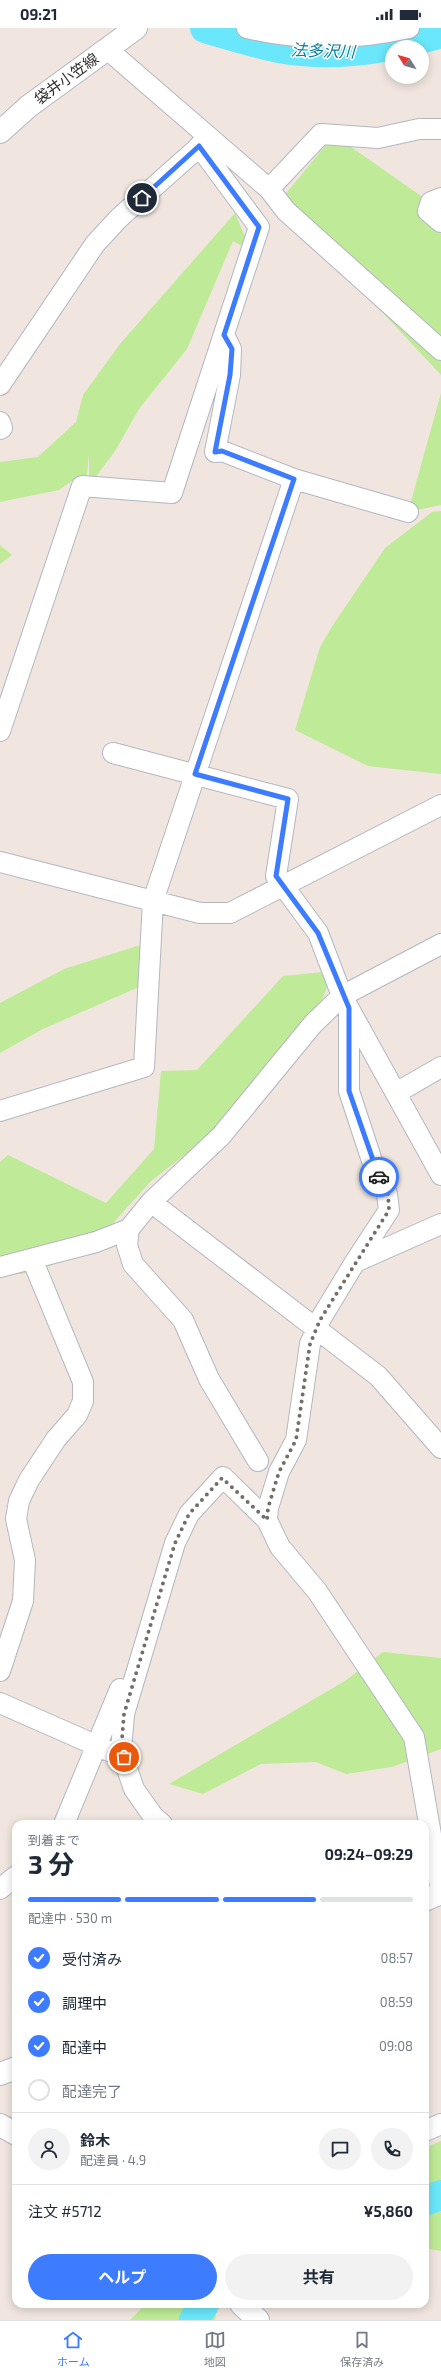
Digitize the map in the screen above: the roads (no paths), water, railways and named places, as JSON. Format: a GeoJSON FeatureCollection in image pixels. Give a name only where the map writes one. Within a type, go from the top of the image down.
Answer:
{"type":"FeatureCollection","features":[{"type":"Feature","properties":{"kind":"main road","name":"袋井小笠線"},"geometry":{"type":"LineString","coordinates":[[0,132],[28,106],[136,28]]}},
{"type":"Feature","properties":{"kind":"main road"},"geometry":{"type":"LineString","coordinates":[[429,1898],[441,1892]]}},
{"type":"Feature","properties":{"kind":"main road"},"geometry":{"type":"LineString","coordinates":[[0,2074],[12,2070]]}},
{"type":"Feature","properties":{"kind":"main road"},"geometry":{"type":"LineString","coordinates":[[0,2125],[12,2132]]}},
{"type":"Feature","properties":{"kind":"main road"},"geometry":{"type":"LineString","coordinates":[[245,2308],[258,2320]]}},
{"type":"Feature","properties":{"kind":"street"},"geometry":{"type":"LineString","coordinates":[[247,28],[279,36],[331,38],[409,28]]}},
{"type":"Feature","properties":{"kind":"street"},"geometry":{"type":"LineString","coordinates":[[107,49],[204,142],[269,189],[286,211],[441,350]]}},
{"type":"Feature","properties":{"kind":"street"},"geometry":{"type":"LineString","coordinates":[[269,189],[321,134],[378,138],[419,129],[441,129]]}},
{"type":"Feature","properties":{"kind":"street"},"geometry":{"type":"LineString","coordinates":[[0,731],[82,486],[172,493],[259,227],[204,142]]}},
{"type":"Feature","properties":{"kind":"street"},"geometry":{"type":"LineString","coordinates":[[0,385],[95,244],[119,218],[204,142]]}},
{"type":"Feature","properties":{"kind":"street"},"geometry":{"type":"LineString","coordinates":[[441,198],[431,202],[428,211],[441,222]]}},
{"type":"Feature","properties":{"kind":"street"},"geometry":{"type":"LineString","coordinates":[[224,335],[232,349],[230,375],[215,452],[222,451],[294,479],[408,512]]}},
{"type":"Feature","properties":{"kind":"street"},"geometry":{"type":"LineString","coordinates":[[0,422],[2,428],[0,429]]}},
{"type":"Feature","properties":{"kind":"street"},"geometry":{"type":"LineString","coordinates":[[0,1112],[144,1067],[152,901],[294,479]]}},
{"type":"Feature","properties":{"kind":"street"},"geometry":{"type":"LineString","coordinates":[[113,752],[288,799],[276,876],[318,933],[345,1002],[441,1175]]}},
{"type":"Feature","properties":{"kind":"street"},"geometry":{"type":"LineString","coordinates":[[0,862],[200,913],[230,913],[441,805]]}},
{"type":"Feature","properties":{"kind":"street"},"geometry":{"type":"LineString","coordinates":[[0,1267],[96,1242],[129,1229],[151,1202],[220,1136],[313,1024],[345,1002],[441,944]]}},
{"type":"Feature","properties":{"kind":"street"},"geometry":{"type":"LineString","coordinates":[[267,1520],[268,1508],[279,1472],[296,1440],[310,1344],[316,1330],[355,1262],[389,1210],[388,1194],[373,1164],[349,1091],[345,1002]]}},
{"type":"Feature","properties":{"kind":"street"},"geometry":{"type":"LineString","coordinates":[[396,1093],[441,1067]]}},
{"type":"Feature","properties":{"kind":"street"},"geometry":{"type":"LineString","coordinates":[[151,1202],[316,1330],[378,1376],[441,1448]]}},
{"type":"Feature","properties":{"kind":"street"},"geometry":{"type":"LineString","coordinates":[[355,1262],[441,1224]]}},
{"type":"Feature","properties":{"kind":"street"},"geometry":{"type":"LineString","coordinates":[[129,1229],[127,1245],[133,1264],[183,1320],[209,1379],[258,1461]]}},
{"type":"Feature","properties":{"kind":"street"},"geometry":{"type":"LineString","coordinates":[[0,1671],[23,1601],[25,1560],[16,1519],[19,1501],[29,1480],[56,1439],[77,1415],[83,1401],[83,1382],[32,1259]]}},
{"type":"Feature","properties":{"kind":"street"},"geometry":{"type":"LineString","coordinates":[[158,1820],[134,1789],[121,1751],[124,1714],[175,1543],[189,1514],[222,1478],[267,1520],[280,1547],[317,1591],[414,1737],[428,1820]]}},
{"type":"Feature","properties":{"kind":"street"},"geometry":{"type":"LineString","coordinates":[[66,1820],[120,1689],[130,1694]]}},
{"type":"Feature","properties":{"kind":"street"},"geometry":{"type":"LineString","coordinates":[[0,1703],[124,1757]]}},
{"type":"Feature","properties":{"kind":"street"},"geometry":{"type":"LineString","coordinates":[[429,1823],[441,1892]]}},
{"type":"Feature","properties":{"kind":"street"},"geometry":{"type":"LineString","coordinates":[[0,1889],[12,1879]]}},
{"type":"Feature","properties":{"kind":"street"},"geometry":{"type":"LineString","coordinates":[[429,2129],[441,2124]]}},
{"type":"Feature","properties":{"kind":"waterway","name":"法多沢川"},"geometry":{"type":"LineString","coordinates":[[205,28],[279,48],[320,52],[361,50],[401,44],[441,33]]}},
{"type":"Feature","properties":{"kind":"waterway"},"geometry":{"type":"LineString","coordinates":[[429,2200],[441,2195]]}},
{"type":"Feature","properties":{"kind":"waterway"},"geometry":{"type":"LineString","coordinates":[[194,2320],[202,2308]]}}]}
